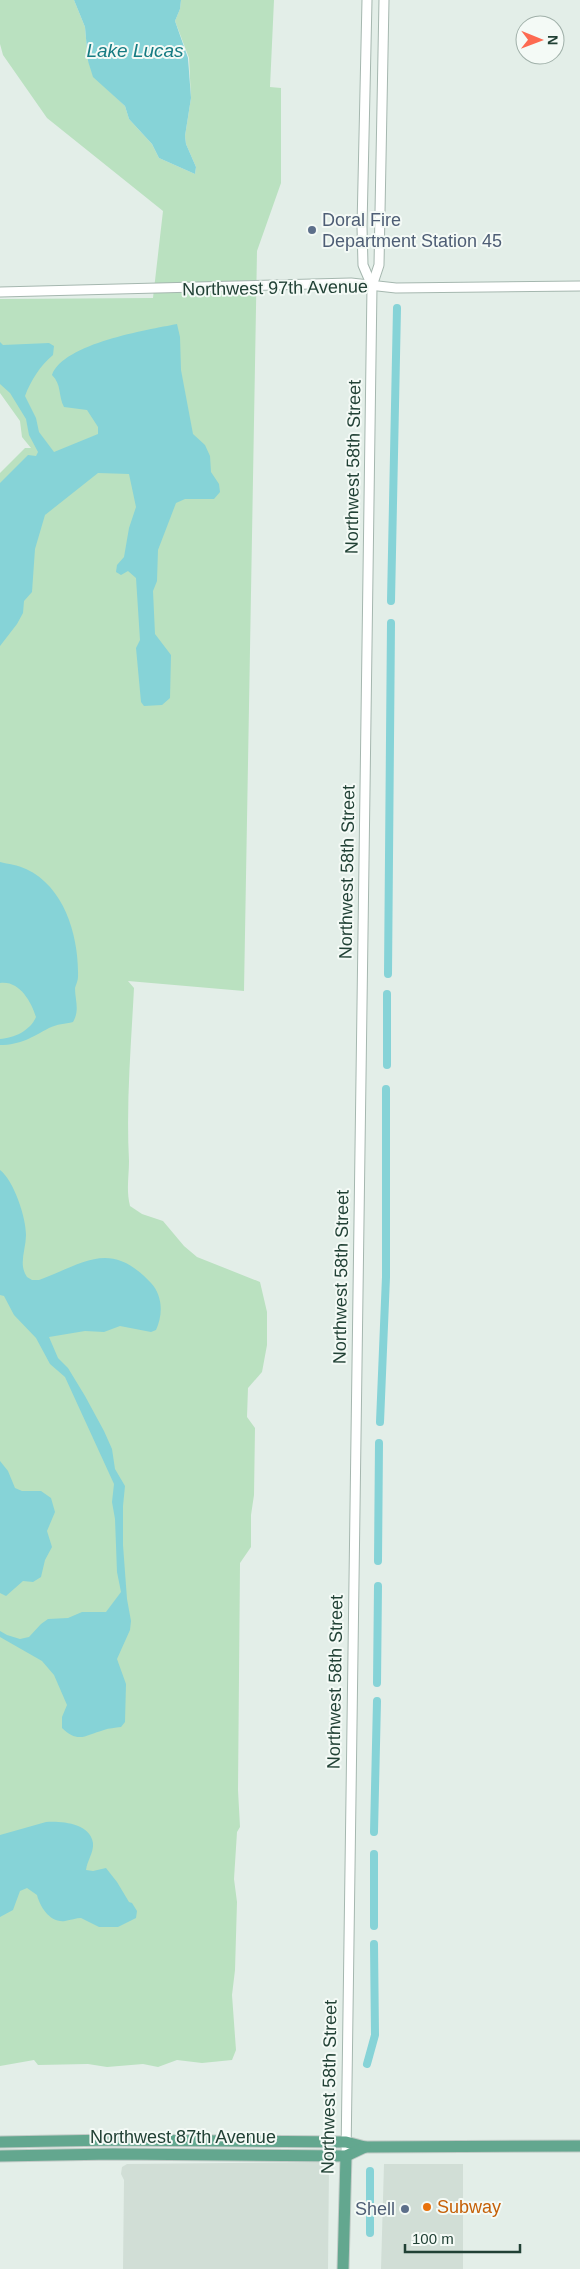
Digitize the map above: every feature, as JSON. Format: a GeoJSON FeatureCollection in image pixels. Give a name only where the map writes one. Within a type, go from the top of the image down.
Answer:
{"type":"FeatureCollection","features":[{"type":"Feature","properties":{"kind":"main road","name":"Northwest 87th Avenue"},"geometry":{"type":"LineString","coordinates":[[0,2142],[122,2140],[346,2142],[365,2147],[580,2146]]}},
{"type":"Feature","properties":{"kind":"main road","name":"Northwest 87th Avenue"},"geometry":{"type":"LineString","coordinates":[[0,2156],[113,2154],[346,2156],[365,2147]]}},
{"type":"Feature","properties":{"kind":"main road","name":"Northwest 58th Street"},"geometry":{"type":"LineString","coordinates":[[343,2269],[346,2156]]}},
{"type":"Feature","properties":{"kind":"street","name":"Northwest 58th Street"},"geometry":{"type":"LineString","coordinates":[[367,0],[362,243],[363,265],[372,286]]}},
{"type":"Feature","properties":{"kind":"street","name":"Northwest 58th Street"},"geometry":{"type":"LineString","coordinates":[[346,2156],[372,286],[379,265],[384,0]]}},
{"type":"Feature","properties":{"kind":"street","name":"Northwest 97th Avenue"},"geometry":{"type":"LineString","coordinates":[[0,292],[352,283],[418,288],[580,286]]}},
{"type":"Feature","properties":{"kind":"shaded area"},"geometry":{"type":"Polygon","coordinates":[[[327,2163],[329,2167],[328,2269],[123,2269],[124,2180],[121,2174],[122,2167],[127,2164],[327,2163]]]}},
{"type":"Feature","properties":{"kind":"shaded area"},"geometry":{"type":"Polygon","coordinates":[[[384,2164],[463,2164],[463,2269],[381,2269],[384,2164]]]}},
{"type":"Feature","properties":{"kind":"green space"},"geometry":{"type":"Polygon","coordinates":[[[0,0],[74,0],[85,27],[88,61],[106,88],[125,106],[129,119],[152,144],[159,158],[195,174],[196,167],[186,144],[185,136],[191,98],[189,58],[175,21],[180,9],[181,0],[274,0],[270,87],[281,88],[281,183],[257,251],[244,991],[128,981],[134,988],[128,1096],[128,1189],[130,1206],[142,1214],[163,1221],[184,1246],[197,1257],[260,1282],[267,1312],[267,1345],[262,1372],[248,1388],[247,1417],[255,1428],[254,1495],[251,1515],[251,1547],[240,1563],[238,1790],[240,1827],[237,1832],[234,1879],[237,1902],[235,1970],[232,1995],[236,2050],[232,2060],[202,2063],[177,2060],[158,2067],[143,2064],[107,2067],[88,2064],[38,2065],[34,2060],[0,2066],[0,473],[25,448],[31,448],[22,437],[20,421],[0,393],[0,299],[153,298],[163,211],[47,118],[3,55],[0,44],[0,0]]]}},
{"type":"Feature","properties":{"kind":"water","name":"Lake Lucas"},"geometry":{"type":"Polygon","coordinates":[[[74,0],[181,0],[180,9],[175,21],[188,58],[191,98],[185,136],[186,144],[196,167],[195,174],[159,158],[152,144],[129,119],[125,106],[93,77],[88,61],[85,27],[74,0]]]}},
{"type":"Feature","properties":{"kind":"water"},"geometry":{"type":"Polygon","coordinates":[[[177,324],[180,337],[181,370],[193,434],[205,445],[210,456],[211,472],[219,484],[220,492],[214,499],[185,499],[176,503],[158,550],[157,581],[153,591],[155,634],[171,655],[170,698],[162,705],[144,706],[141,702],[136,648],[140,640],[136,578],[128,571],[121,575],[116,572],[117,565],[124,557],[129,528],[136,507],[129,474],[98,473],[45,515],[35,549],[32,592],[24,601],[23,613],[17,624],[0,646],[0,483],[28,455],[36,456],[38,452],[29,435],[26,419],[10,393],[0,384],[0,342],[3,345],[49,343],[54,346],[53,355],[36,374],[25,396],[36,418],[39,432],[54,452],[98,434],[98,427],[87,410],[64,407],[59,387],[52,375],[60,364],[72,354],[89,346],[127,334],[177,324]]]}},
{"type":"Feature","properties":{"kind":"water"},"geometry":{"type":"Polygon","coordinates":[[[0,862],[23,868],[39,877],[51,888],[67,915],[76,946],[78,962],[78,977],[75,988],[77,1005],[73,1022],[52,1027],[20,1042],[7,1045],[0,1045],[0,1039],[11,1037],[26,1030],[36,1017],[27,998],[18,988],[7,983],[0,983],[0,862]]]}},
{"type":"Feature","properties":{"kind":"water"},"geometry":{"type":"Polygon","coordinates":[[[0,1170],[10,1182],[24,1219],[26,1235],[23,1267],[27,1277],[32,1280],[39,1280],[84,1262],[110,1258],[123,1262],[151,1283],[158,1294],[161,1306],[156,1330],[151,1332],[120,1326],[104,1332],[85,1331],[49,1337],[58,1358],[68,1368],[104,1431],[112,1449],[115,1469],[125,1486],[123,1545],[127,1599],[131,1621],[130,1630],[117,1659],[126,1684],[125,1722],[121,1727],[106,1729],[82,1737],[73,1736],[62,1728],[62,1717],[67,1705],[54,1675],[42,1661],[0,1637],[0,1631],[20,1639],[29,1637],[48,1619],[68,1618],[82,1612],[106,1612],[121,1592],[117,1572],[115,1519],[112,1502],[114,1484],[65,1377],[50,1364],[36,1338],[14,1315],[4,1296],[0,1295],[0,1170]]]}},
{"type":"Feature","properties":{"kind":"water"},"geometry":{"type":"Polygon","coordinates":[[[0,1461],[8,1471],[15,1488],[22,1491],[41,1491],[51,1498],[55,1512],[47,1531],[52,1547],[45,1560],[41,1577],[33,1582],[23,1581],[6,1596],[0,1593],[0,1461]]]}},
{"type":"Feature","properties":{"kind":"water"},"geometry":{"type":"Polygon","coordinates":[[[46,1822],[67,1823],[81,1827],[91,1836],[93,1846],[86,1870],[93,1871],[106,1868],[137,1911],[136,1918],[118,1927],[99,1927],[81,1918],[60,1921],[46,1913],[37,1895],[27,1888],[20,1891],[13,1910],[0,1917],[0,1835],[46,1822]]]}},
{"type":"Feature","properties":{"kind":"waterway"},"geometry":{"type":"LineString","coordinates":[[391,601],[397,308]]}},
{"type":"Feature","properties":{"kind":"waterway"},"geometry":{"type":"LineString","coordinates":[[388,974],[391,623]]}},
{"type":"Feature","properties":{"kind":"waterway"},"geometry":{"type":"LineString","coordinates":[[387,994],[387,1065]]}},
{"type":"Feature","properties":{"kind":"waterway"},"geometry":{"type":"LineString","coordinates":[[380,1422],[386,1277],[386,1089]]}},
{"type":"Feature","properties":{"kind":"waterway"},"geometry":{"type":"LineString","coordinates":[[378,1561],[379,1443]]}},
{"type":"Feature","properties":{"kind":"waterway"},"geometry":{"type":"LineString","coordinates":[[377,1683],[378,1586]]}},
{"type":"Feature","properties":{"kind":"waterway"},"geometry":{"type":"LineString","coordinates":[[374,1832],[377,1701]]}},
{"type":"Feature","properties":{"kind":"waterway"},"geometry":{"type":"LineString","coordinates":[[374,1854],[374,1926]]}},
{"type":"Feature","properties":{"kind":"waterway"},"geometry":{"type":"LineString","coordinates":[[367,2064],[375,2035],[374,1944]]}},
{"type":"Feature","properties":{"kind":"waterway"},"geometry":{"type":"LineString","coordinates":[[370,2171],[370,2233]]}},
{"type":"Feature","properties":{"kind":"place","name":"Doral Fire Department Station 45"},"geometry":{"type":"Point","coordinates":[312,230]}},
{"type":"Feature","properties":{"kind":"place","name":"Subway"},"geometry":{"type":"Point","coordinates":[427,2207]}},
{"type":"Feature","properties":{"kind":"place","name":"Shell"},"geometry":{"type":"Point","coordinates":[405,2209]}}]}
